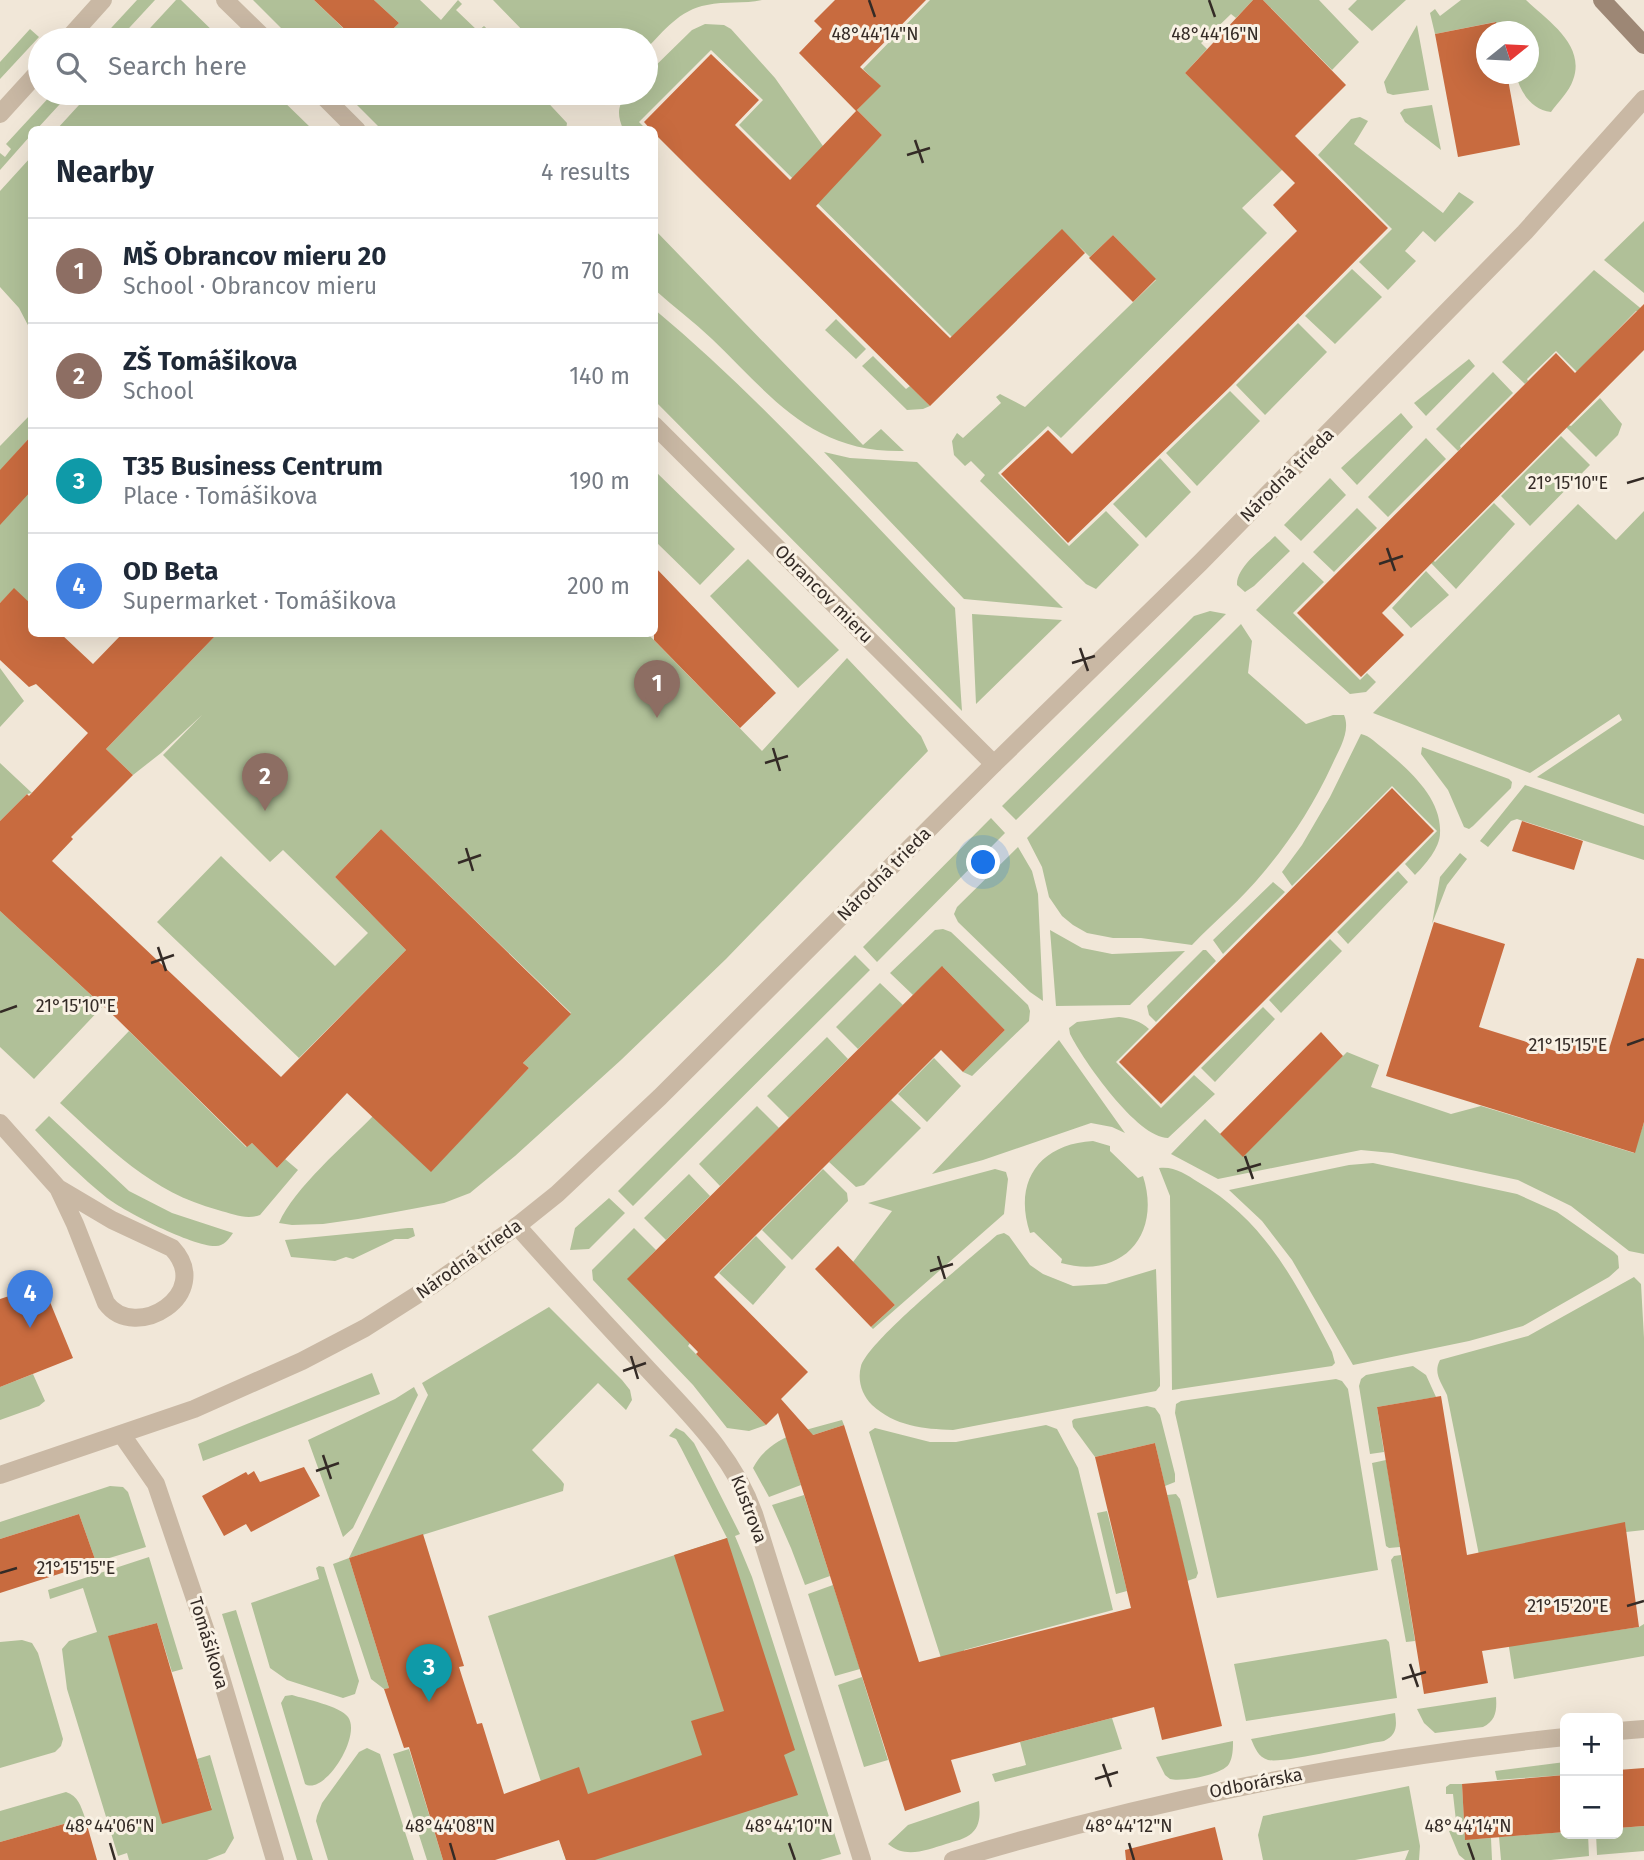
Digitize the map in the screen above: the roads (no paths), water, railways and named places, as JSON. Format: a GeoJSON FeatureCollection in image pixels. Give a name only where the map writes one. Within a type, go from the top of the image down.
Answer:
{"type":"FeatureCollection","features":[{"type":"Feature","properties":{"kind":"main road"},"geometry":{"type":"LineString","coordinates":[[1602,0],[1644,45]]}},
{"type":"Feature","properties":{"kind":"street"},"geometry":{"type":"LineString","coordinates":[[78,28],[103,0]]}},
{"type":"Feature","properties":{"kind":"street"},"geometry":{"type":"LineString","coordinates":[[225,0],[254,28]]}},
{"type":"Feature","properties":{"kind":"street"},"geometry":{"type":"LineString","coordinates":[[0,114],[28,83]]}},
{"type":"Feature","properties":{"kind":"street","name":"Národná trieda"},"geometry":{"type":"LineString","coordinates":[[0,1475],[122,1435],[237,1391],[344,1339],[419,1293],[517,1226],[604,1152],[651,1107],[994,764],[1200,563],[1525,232],[1644,99]]}},
{"type":"Feature","properties":{"kind":"street"},"geometry":{"type":"LineString","coordinates":[[332,105],[353,126]]}},
{"type":"Feature","properties":{"kind":"street","name":"Obrancov mieru"},"geometry":{"type":"LineString","coordinates":[[658,429],[994,764]]}},
{"type":"Feature","properties":{"kind":"street"},"geometry":{"type":"LineString","coordinates":[[0,1123],[58,1188],[106,1303],[112,1311],[120,1316],[142,1317],[165,1308],[175,1300],[181,1292],[186,1275],[179,1255],[172,1248],[112,1220],[58,1188]]}},
{"type":"Feature","properties":{"kind":"street","name":"Kustrova"},"geometry":{"type":"LineString","coordinates":[[517,1226],[673,1396],[740,1478],[754,1514],[862,1860]]}},
{"type":"Feature","properties":{"kind":"street","name":"Tomášikova"},"geometry":{"type":"LineString","coordinates":[[122,1435],[156,1484],[161,1496],[217,1664],[275,1860]]}},
{"type":"Feature","properties":{"kind":"street"},"geometry":{"type":"LineString","coordinates":[[1623,1731],[1644,1729]]}},
{"type":"Feature","properties":{"kind":"street","name":"Odborárska"},"geometry":{"type":"LineString","coordinates":[[953,1860],[1083,1823],[1242,1785],[1413,1756],[1560,1738]]}},
{"type":"Feature","properties":{"kind":"place","name":"MŠ Obrancov mieru 20"},"geometry":{"type":"Point","coordinates":[657,718]}},
{"type":"Feature","properties":{"kind":"place","name":"ZŠ Tomášikova"},"geometry":{"type":"Point","coordinates":[265,811]}},
{"type":"Feature","properties":{"kind":"place","name":"OD Beta"},"geometry":{"type":"Point","coordinates":[30,1328]}},
{"type":"Feature","properties":{"kind":"place","name":"T35 Business Centrum"},"geometry":{"type":"Point","coordinates":[429,1702]}}]}
